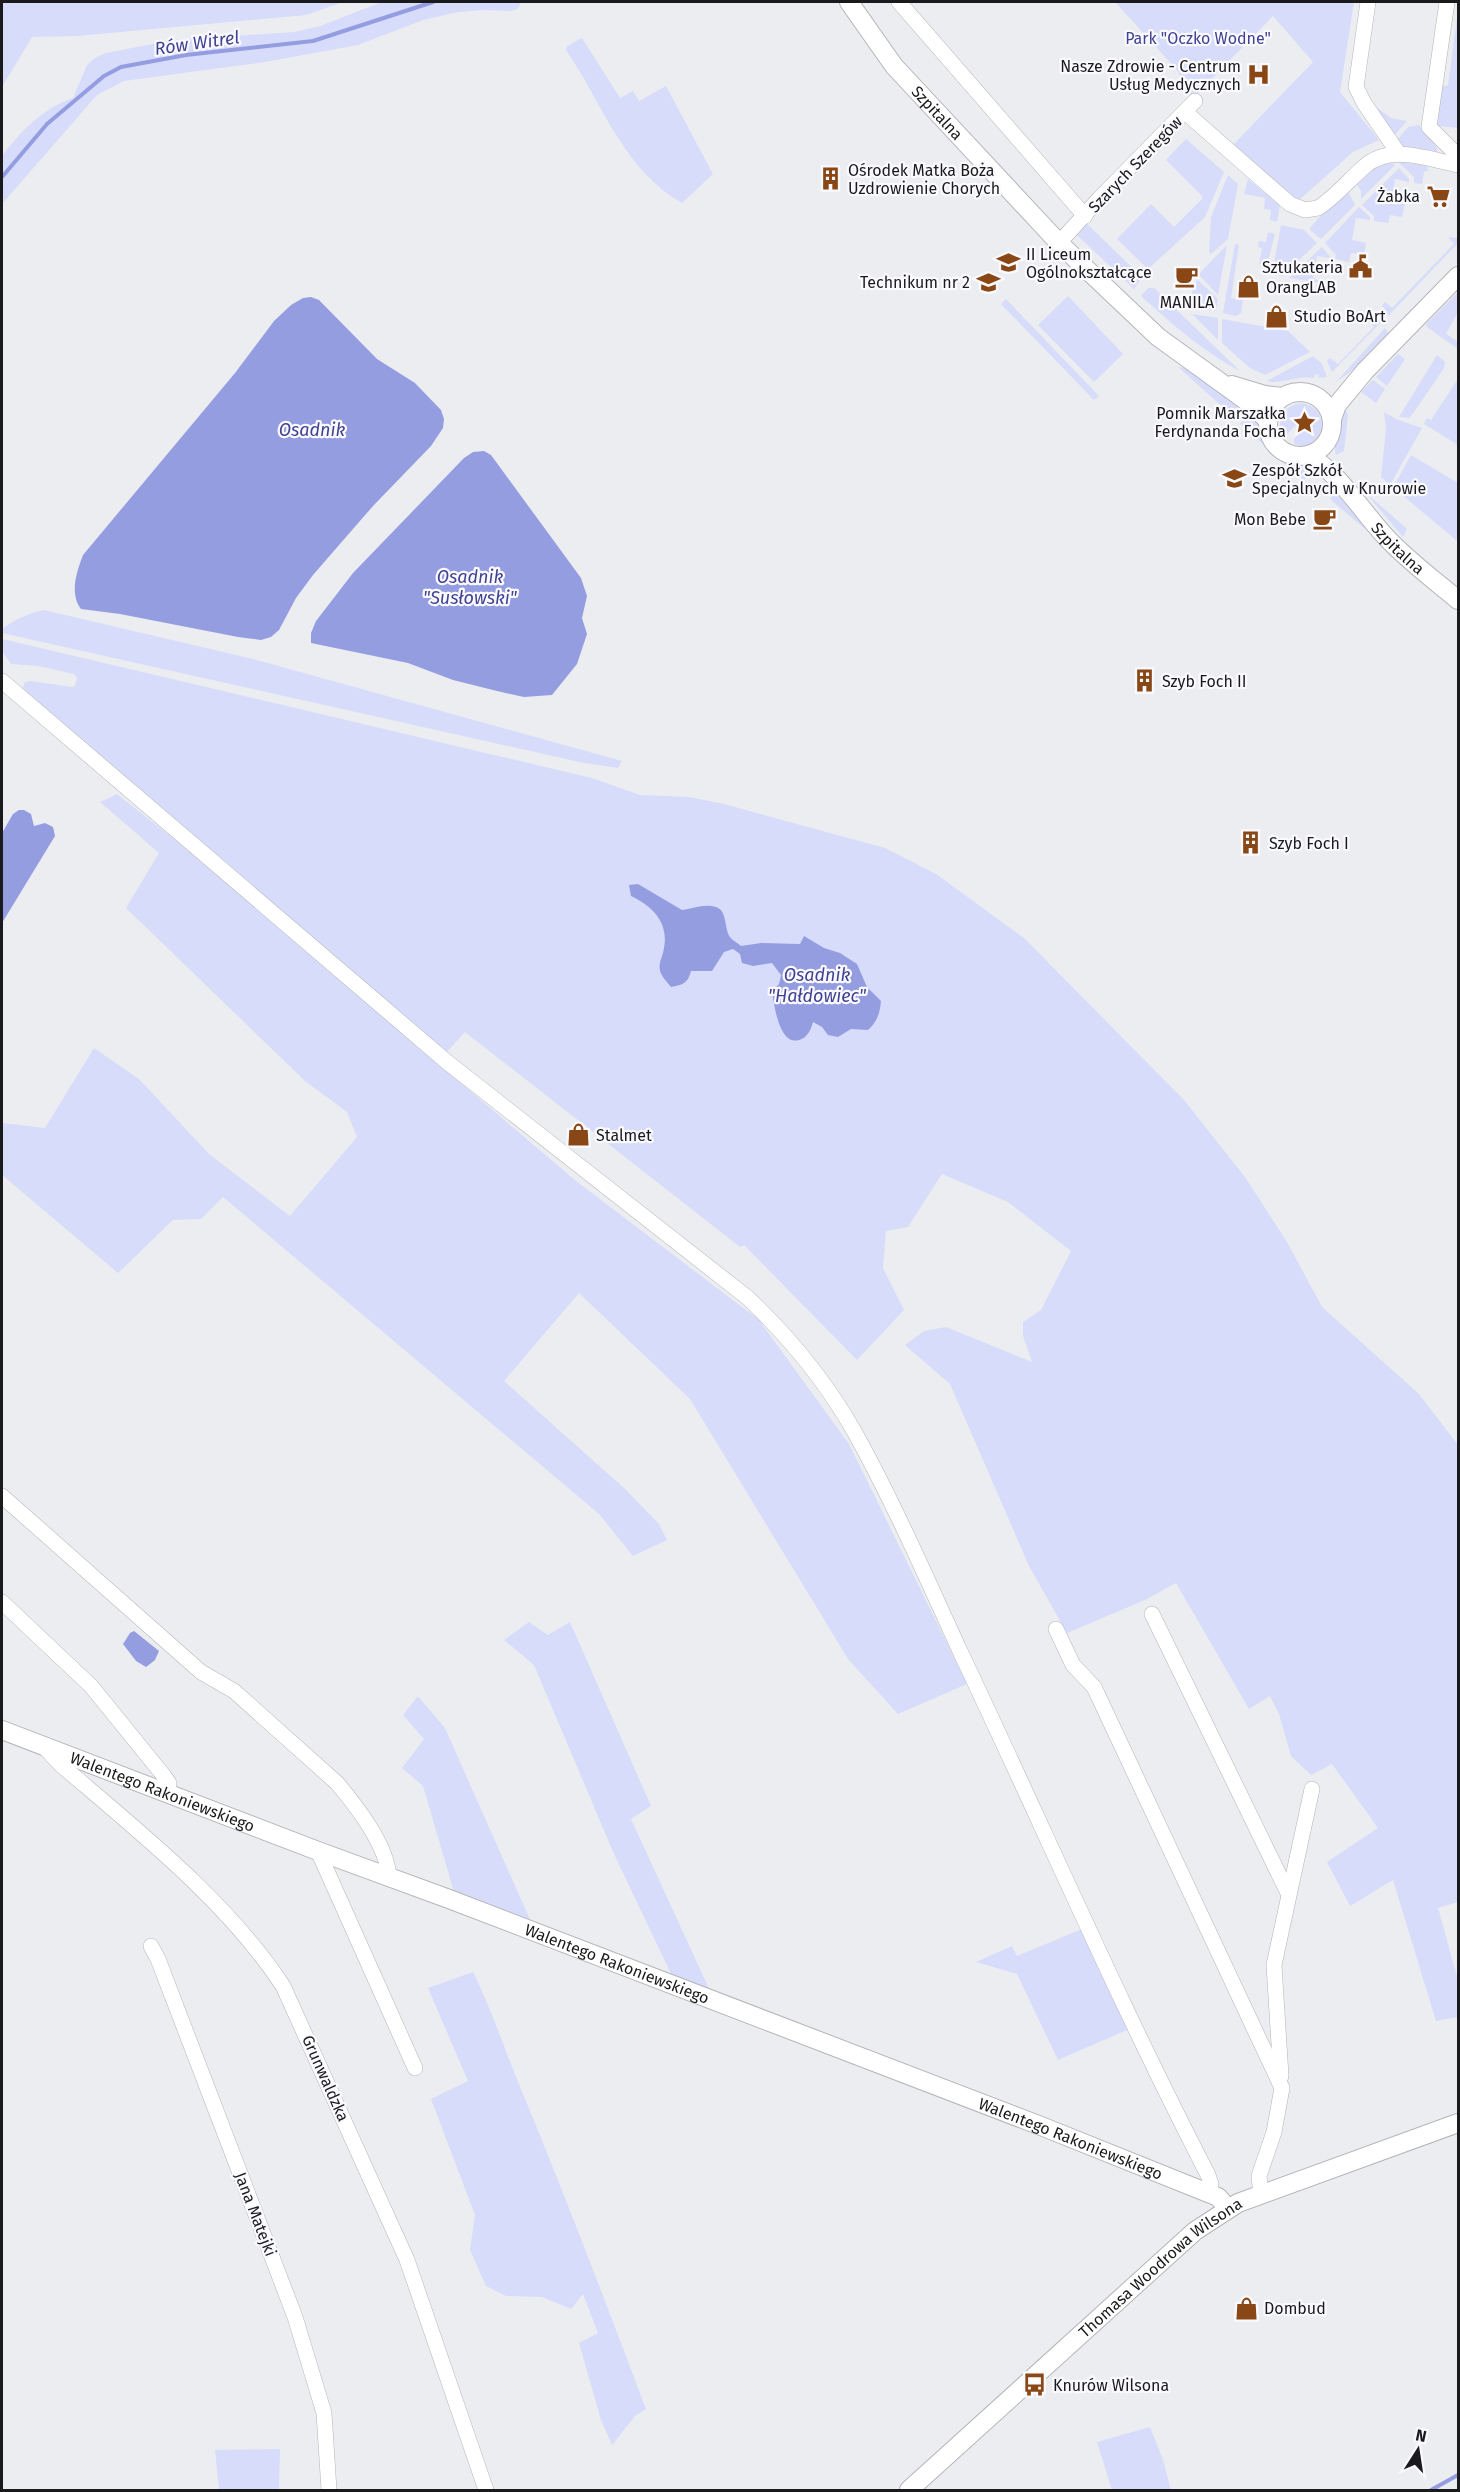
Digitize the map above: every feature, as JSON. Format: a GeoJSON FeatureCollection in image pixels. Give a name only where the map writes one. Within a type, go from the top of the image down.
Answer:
{"type":"FeatureCollection","features":[{"type":"Feature","properties":{"kind":"street","name":"Szpitalna"},"geometry":{"type":"LineString","coordinates":[[849,2],[901,74],[1059,243],[1158,337],[1197,368],[1222,382],[1268,421]]}},
{"type":"Feature","properties":{"kind":"street"},"geometry":{"type":"LineString","coordinates":[[899,2],[1085,216],[1059,243]]}},
{"type":"Feature","properties":{"kind":"street"},"geometry":{"type":"LineString","coordinates":[[1368,2],[1356,87],[1364,103],[1399,154]]}},
{"type":"Feature","properties":{"kind":"street"},"geometry":{"type":"LineString","coordinates":[[1447,2],[1429,127],[1458,156]]}},
{"type":"Feature","properties":{"kind":"street","name":"Szarych Szeregów"},"geometry":{"type":"LineString","coordinates":[[1085,216],[1190,106],[1290,204],[1298,208],[1318,208],[1373,159],[1385,154],[1399,154],[1458,165]]}},
{"type":"Feature","properties":{"kind":"street"},"geometry":{"type":"LineString","coordinates":[[1365,371],[1332,389],[1310,393],[1295,392],[1282,398],[1271,411],[1268,421],[1270,436],[1282,450],[1295,455],[1308,455],[1320,449],[1332,429],[1332,419],[1337,405],[1365,371],[1458,276]]}},
{"type":"Feature","properties":{"kind":"street","name":"Szpitalna"},"geometry":{"type":"LineString","coordinates":[[1222,382],[1282,398]]}},
{"type":"Feature","properties":{"kind":"street"},"geometry":{"type":"LineString","coordinates":[[1310,393],[1324,402],[1332,419]]}},
{"type":"Feature","properties":{"kind":"street","name":"Szpitalna"},"geometry":{"type":"LineString","coordinates":[[1328,439],[1331,453],[1347,489]]}},
{"type":"Feature","properties":{"kind":"street","name":"Szpitalna"},"geometry":{"type":"LineString","coordinates":[[1308,455],[1347,489],[1396,548],[1458,600]]}},
{"type":"Feature","properties":{"kind":"street"},"geometry":{"type":"LineString","coordinates":[[2,681],[447,1062],[748,1298],[803,1358],[854,1431],[900,1523],[1114,1986],[1208,2175],[1211,2184],[1210,2193]]}},
{"type":"Feature","properties":{"kind":"street"},"geometry":{"type":"LineString","coordinates":[[2,1496],[201,1672],[234,1691],[337,1783],[351,1799],[383,1851],[388,1877]]}},
{"type":"Feature","properties":{"kind":"street"},"geometry":{"type":"LineString","coordinates":[[2,1602],[91,1686],[164,1776],[169,1783],[168,1792]]}},
{"type":"Feature","properties":{"kind":"street"},"geometry":{"type":"LineString","coordinates":[[1152,1614],[1288,1893]]}},
{"type":"Feature","properties":{"kind":"street"},"geometry":{"type":"LineString","coordinates":[[1056,1629],[1073,1665],[1094,1688],[1282,2088]]}},
{"type":"Feature","properties":{"kind":"street","name":"Walentego Rakoniewskiego"},"geometry":{"type":"LineString","coordinates":[[2,1730],[1020,2118],[1210,2193],[1218,2197],[1228,2208]]}},
{"type":"Feature","properties":{"kind":"street","name":"Grunwaldzka"},"geometry":{"type":"LineString","coordinates":[[43,1746],[61,1765],[197,1887],[261,1953],[283,1986],[407,2260],[486,2490]]}},
{"type":"Feature","properties":{"kind":"street"},"geometry":{"type":"LineString","coordinates":[[1261,2195],[1260,2176],[1274,2132],[1282,2088],[1274,1965],[1312,1789]]}},
{"type":"Feature","properties":{"kind":"street"},"geometry":{"type":"LineString","coordinates":[[318,1851],[415,2068]]}},
{"type":"Feature","properties":{"kind":"street","name":"Jana Matejki"},"geometry":{"type":"LineString","coordinates":[[151,1946],[158,1959],[298,2327],[324,2413],[329,2490]]}},
{"type":"Feature","properties":{"kind":"street","name":"Thomasa Woodrowa Wilsona"},"geometry":{"type":"LineString","coordinates":[[909,2490],[1195,2231],[1228,2208],[1458,2123]]}},
{"type":"Feature","properties":{"kind":"green space"},"geometry":{"type":"Polygon","coordinates":[[[2,2],[343,2],[306,15],[77,36],[32,37],[2,87],[2,2]]]}},
{"type":"Feature","properties":{"kind":"green space"},"geometry":{"type":"Polygon","coordinates":[[[382,2],[521,2],[518,9],[511,11],[458,12],[423,20],[358,45],[265,62],[124,81],[97,95],[2,204],[2,156],[33,121],[62,102],[73,98],[87,65],[95,58],[106,53],[173,40],[294,32],[320,26],[382,2]]]}},
{"type":"Feature","properties":{"kind":"green space","name":"Park \"Oczko Wodne\""},"geometry":{"type":"Polygon","coordinates":[[[1115,2],[1354,2],[1340,92],[1379,140],[1353,152],[1297,202],[1233,145],[1313,62],[1273,16],[1192,99],[1177,70],[1115,2]]]}},
{"type":"Feature","properties":{"kind":"green space"},"geometry":{"type":"Polygon","coordinates":[[[1458,11],[1458,128],[1438,126],[1435,122],[1439,85],[1448,86],[1458,11]]]}},
{"type":"Feature","properties":{"kind":"green space"},"geometry":{"type":"Polygon","coordinates":[[[582,38],[620,98],[633,91],[639,101],[666,86],[713,174],[682,203],[644,172],[615,134],[566,50],[567,46],[582,38]]]}},
{"type":"Feature","properties":{"kind":"green space"},"geometry":{"type":"Polygon","coordinates":[[[1369,102],[1391,118],[1407,121],[1393,137],[1369,102]]]}},
{"type":"Feature","properties":{"kind":"green space"},"geometry":{"type":"Polygon","coordinates":[[[1419,125],[1437,148],[1438,154],[1404,151],[1397,140],[1408,127],[1419,125]]]}},
{"type":"Feature","properties":{"kind":"green space"},"geometry":{"type":"Polygon","coordinates":[[[1186,139],[1224,172],[1205,217],[1148,269],[1117,239],[1151,204],[1174,227],[1202,199],[1202,196],[1166,160],[1186,139]]]}},
{"type":"Feature","properties":{"kind":"green space"},"geometry":{"type":"Polygon","coordinates":[[[1397,161],[1427,166],[1428,170],[1424,172],[1422,184],[1414,183],[1414,177],[1397,161]]]}},
{"type":"Feature","properties":{"kind":"green space"},"geometry":{"type":"Polygon","coordinates":[[[1390,162],[1395,165],[1361,199],[1361,191],[1356,183],[1373,167],[1390,162]]]}},
{"type":"Feature","properties":{"kind":"green space"},"geometry":{"type":"Polygon","coordinates":[[[1399,168],[1409,182],[1395,179],[1391,201],[1405,204],[1402,217],[1390,215],[1388,223],[1374,221],[1374,216],[1362,205],[1399,168]]]}},
{"type":"Feature","properties":{"kind":"green space"},"geometry":{"type":"Polygon","coordinates":[[[1228,175],[1238,184],[1228,239],[1211,254],[1209,252],[1211,217],[1228,175]]]}},
{"type":"Feature","properties":{"kind":"green space"},"geometry":{"type":"Polygon","coordinates":[[[1248,179],[1280,205],[1277,222],[1270,220],[1271,210],[1264,209],[1265,198],[1244,194],[1248,179]]]}},
{"type":"Feature","properties":{"kind":"green space"},"geometry":{"type":"Polygon","coordinates":[[[1348,191],[1355,205],[1321,239],[1309,229],[1348,191]]]}},
{"type":"Feature","properties":{"kind":"green space"},"geometry":{"type":"Polygon","coordinates":[[[1359,207],[1370,217],[1370,220],[1356,218],[1352,240],[1366,243],[1364,255],[1351,253],[1349,262],[1335,259],[1336,255],[1325,243],[1359,207]]]}},
{"type":"Feature","properties":{"kind":"green space"},"geometry":{"type":"Polygon","coordinates":[[[1087,224],[1142,277],[1134,289],[1077,235],[1087,224]]]}},
{"type":"Feature","properties":{"kind":"green space"},"geometry":{"type":"Polygon","coordinates":[[[1281,225],[1304,230],[1317,243],[1282,276],[1272,274],[1281,225]]]}},
{"type":"Feature","properties":{"kind":"green space"},"geometry":{"type":"Polygon","coordinates":[[[1268,232],[1275,234],[1267,265],[1259,264],[1262,248],[1258,247],[1259,241],[1266,242],[1268,232]]]}},
{"type":"Feature","properties":{"kind":"green space"},"geometry":{"type":"Polygon","coordinates":[[[1448,237],[1457,238],[1458,243],[1388,316],[1382,305],[1385,302],[1392,308],[1454,244],[1448,237]]]}},
{"type":"Feature","properties":{"kind":"green space"},"geometry":{"type":"Polygon","coordinates":[[[1235,244],[1239,245],[1231,298],[1243,300],[1241,313],[1236,316],[1223,313],[1235,244]]]}},
{"type":"Feature","properties":{"kind":"green space"},"geometry":{"type":"Polygon","coordinates":[[[1227,245],[1218,295],[1200,276],[1200,273],[1227,245]]]}},
{"type":"Feature","properties":{"kind":"green space"},"geometry":{"type":"Polygon","coordinates":[[[1322,247],[1331,258],[1317,256],[1313,279],[1328,282],[1327,284],[1289,278],[1322,247]]]}},
{"type":"Feature","properties":{"kind":"green space"},"geometry":{"type":"Polygon","coordinates":[[[1198,280],[1218,299],[1216,311],[1190,307],[1193,286],[1198,280]]]}},
{"type":"Feature","properties":{"kind":"green space"},"geometry":{"type":"Polygon","coordinates":[[[1148,288],[1154,288],[1240,371],[1200,346],[1141,296],[1148,288]]]}},
{"type":"Feature","properties":{"kind":"green space"},"geometry":{"type":"Polygon","coordinates":[[[1458,292],[1458,312],[1446,334],[1458,342],[1458,349],[1426,324],[1458,292]]]}},
{"type":"Feature","properties":{"kind":"green space"},"geometry":{"type":"Polygon","coordinates":[[[1068,296],[1123,354],[1094,382],[1038,325],[1068,296]]]}},
{"type":"Feature","properties":{"kind":"green space"},"geometry":{"type":"Polygon","coordinates":[[[1006,299],[1099,396],[1094,400],[1001,304],[1006,299]]]}},
{"type":"Feature","properties":{"kind":"green space"},"geometry":{"type":"Polygon","coordinates":[[[1192,314],[1218,318],[1218,340],[1192,314]]]}},
{"type":"Feature","properties":{"kind":"green space"},"geometry":{"type":"Polygon","coordinates":[[[1371,316],[1381,322],[1332,372],[1327,361],[1330,358],[1338,364],[1374,327],[1367,320],[1371,316]]]}},
{"type":"Feature","properties":{"kind":"green space"},"geometry":{"type":"Polygon","coordinates":[[[1222,319],[1288,331],[1310,352],[1265,375],[1250,368],[1222,343],[1222,319]]]}},
{"type":"Feature","properties":{"kind":"green space"},"geometry":{"type":"Polygon","coordinates":[[[1385,328],[1389,334],[1364,362],[1336,382],[1385,328]]]}},
{"type":"Feature","properties":{"kind":"green space"},"geometry":{"type":"Polygon","coordinates":[[[1398,354],[1405,359],[1387,386],[1376,377],[1398,354]]]}},
{"type":"Feature","properties":{"kind":"green space"},"geometry":{"type":"Polygon","coordinates":[[[1437,355],[1445,362],[1444,368],[1409,418],[1399,417],[1437,355]]]}},
{"type":"Feature","properties":{"kind":"green space"},"geometry":{"type":"Polygon","coordinates":[[[1313,356],[1322,364],[1327,377],[1318,378],[1319,375],[1315,374],[1314,378],[1267,381],[1313,356]]]}},
{"type":"Feature","properties":{"kind":"green space"},"geometry":{"type":"Polygon","coordinates":[[[1178,367],[1189,369],[1245,407],[1235,418],[1178,367]]]}},
{"type":"Feature","properties":{"kind":"green space"},"geometry":{"type":"Polygon","coordinates":[[[1458,379],[1458,445],[1424,424],[1427,418],[1431,420],[1458,379]]]}},
{"type":"Feature","properties":{"kind":"green space"},"geometry":{"type":"Polygon","coordinates":[[[1373,380],[1385,389],[1376,403],[1361,392],[1373,380]]]}},
{"type":"Feature","properties":{"kind":"green space"},"geometry":{"type":"Polygon","coordinates":[[[1301,403],[1317,410],[1322,424],[1319,437],[1305,447],[1294,444],[1294,439],[1301,430],[1296,425],[1287,434],[1281,432],[1280,427],[1280,421],[1287,409],[1301,403]]]}},
{"type":"Feature","properties":{"kind":"green space"},"geometry":{"type":"Polygon","coordinates":[[[1345,408],[1348,415],[1344,451],[1336,455],[1336,430],[1345,408]]]}},
{"type":"Feature","properties":{"kind":"green space"},"geometry":{"type":"Polygon","coordinates":[[[1252,411],[1262,424],[1277,454],[1286,460],[1318,468],[1304,480],[1240,424],[1252,411]]]}},
{"type":"Feature","properties":{"kind":"green space"},"geometry":{"type":"Polygon","coordinates":[[[1384,412],[1422,428],[1390,485],[1381,477],[1386,429],[1384,412]]]}},
{"type":"Feature","properties":{"kind":"green space"},"geometry":{"type":"Polygon","coordinates":[[[1411,455],[1458,483],[1458,537],[1456,540],[1395,489],[1394,486],[1411,455]]]}},
{"type":"Feature","properties":{"kind":"green space"},"geometry":{"type":"Polygon","coordinates":[[[1336,491],[1386,547],[1330,499],[1336,491]]]}},
{"type":"Feature","properties":{"kind":"green space"},"geometry":{"type":"Polygon","coordinates":[[[1366,493],[1407,529],[1403,537],[1366,493]]]}},
{"type":"Feature","properties":{"kind":"green space"},"geometry":{"type":"Polygon","coordinates":[[[44,610],[253,659],[622,761],[618,768],[584,763],[2,633],[2,629],[17,620],[44,610]]]}},
{"type":"Feature","properties":{"kind":"green space"},"geometry":{"type":"Polygon","coordinates":[[[2,639],[592,778],[640,795],[689,797],[724,804],[885,848],[936,874],[1024,938],[1184,1100],[1245,1177],[1287,1242],[1322,1307],[1419,1394],[1458,1445],[1458,1902],[1438,1908],[1458,1980],[1458,2017],[1436,2021],[1393,1880],[1350,1906],[1327,1862],[1378,1828],[1332,1764],[1311,1775],[1291,1756],[1279,1714],[1270,1696],[1249,1709],[1176,1583],[1145,1600],[1067,1633],[1029,1566],[950,1384],[905,1345],[924,1331],[946,1327],[1032,1362],[1023,1336],[1023,1322],[1041,1310],[1071,1251],[1008,1202],[942,1174],[908,1227],[886,1231],[883,1268],[904,1310],[857,1360],[744,1245],[740,1247],[465,1032],[445,1054],[22,690],[25,682],[31,681],[72,687],[75,686],[77,678],[74,674],[38,666],[11,664],[2,651],[2,639]]]}},
{"type":"Feature","properties":{"kind":"green space"},"geometry":{"type":"Polygon","coordinates":[[[117,794],[180,844],[576,1181],[759,1320],[849,1444],[967,1684],[898,1714],[848,1659],[690,1399],[579,1293],[504,1381],[625,1489],[659,1524],[667,1540],[633,1556],[599,1514],[223,1197],[201,1219],[173,1220],[118,1273],[2,1175],[2,1123],[45,1128],[94,1048],[139,1079],[209,1154],[290,1216],[357,1137],[347,1112],[305,1081],[126,908],[159,853],[100,802],[117,794]]]}},
{"type":"Feature","properties":{"kind":"green space"},"geometry":{"type":"Polygon","coordinates":[[[529,1622],[548,1635],[570,1622],[651,1806],[631,1819],[711,1993],[673,1978],[614,1854],[534,1665],[504,1640],[529,1622]]]}},
{"type":"Feature","properties":{"kind":"green space"},"geometry":{"type":"Polygon","coordinates":[[[418,1696],[445,1728],[532,1924],[454,1892],[423,1786],[402,1768],[424,1739],[403,1715],[418,1696]]]}},
{"type":"Feature","properties":{"kind":"green space"},"geometry":{"type":"Polygon","coordinates":[[[1082,1929],[1127,2030],[1058,2060],[1017,1974],[976,1962],[1012,1946],[1017,1956],[1082,1929]]]}},
{"type":"Feature","properties":{"kind":"green space"},"geometry":{"type":"Polygon","coordinates":[[[473,1972],[566,2201],[646,2409],[635,2416],[612,2445],[601,2420],[579,2343],[598,2333],[583,2294],[571,2309],[542,2297],[506,2296],[486,2286],[470,2250],[475,2215],[431,2099],[468,2081],[428,1988],[473,1972]]]}},
{"type":"Feature","properties":{"kind":"green space"},"geometry":{"type":"Polygon","coordinates":[[[1150,2427],[1163,2460],[1171,2490],[1112,2490],[1097,2442],[1150,2427]]]}},
{"type":"Feature","properties":{"kind":"green space"},"geometry":{"type":"Polygon","coordinates":[[[280,2449],[279,2490],[219,2490],[215,2450],[280,2449]]]}},
{"type":"Feature","properties":{"kind":"water","name":"Osadnik"},"geometry":{"type":"Polygon","coordinates":[[[311,297],[319,300],[377,359],[415,383],[441,410],[444,419],[443,428],[431,446],[373,506],[313,575],[296,598],[279,630],[271,637],[261,640],[238,637],[120,614],[81,609],[77,603],[75,589],[83,555],[235,373],[274,321],[291,305],[303,298],[311,297]]]}},
{"type":"Feature","properties":{"kind":"water","name":"Osadnik \"Susłowski\""},"geometry":{"type":"Polygon","coordinates":[[[484,451],[491,455],[581,578],[587,596],[582,618],[587,634],[577,664],[552,695],[524,697],[453,680],[408,663],[311,643],[311,633],[316,621],[353,573],[464,458],[473,452],[484,451]]]}},
{"type":"Feature","properties":{"kind":"water"},"geometry":{"type":"Polygon","coordinates":[[[19,810],[31,814],[34,826],[45,823],[53,827],[55,836],[2,923],[2,833],[13,814],[19,810]]]}},
{"type":"Feature","properties":{"kind":"water","name":"Osadnik \"Hałdowiec\""},"geometry":{"type":"Polygon","coordinates":[[[638,884],[682,910],[704,906],[717,907],[723,914],[730,937],[741,946],[761,943],[800,944],[804,936],[824,948],[840,953],[857,964],[867,987],[881,1001],[876,1020],[868,1030],[851,1029],[838,1037],[828,1035],[822,1027],[813,1022],[810,1031],[804,1037],[792,1040],[782,1031],[774,1005],[772,991],[779,984],[781,975],[772,963],[753,966],[742,963],[740,954],[733,949],[724,952],[712,971],[691,971],[684,983],[671,987],[660,971],[665,939],[664,930],[652,910],[631,896],[629,885],[638,884]]]}},
{"type":"Feature","properties":{"kind":"water"},"geometry":{"type":"Polygon","coordinates":[[[134,1631],[159,1651],[155,1660],[146,1667],[136,1661],[123,1644],[134,1631]]]}},
{"type":"Feature","properties":{"kind":"waterway","name":"Rów Witrel"},"geometry":{"type":"LineString","coordinates":[[2,177],[47,124],[104,76],[121,67],[186,55],[313,41],[433,2]]}},
{"type":"Feature","properties":{"kind":"waterway"},"geometry":{"type":"LineString","coordinates":[[1431,2490],[1458,2475]]}},
{"type":"Feature","properties":{"kind":"place","name":"Nasze Zdrowie - Centrum Usług Medycznych"},"geometry":{"type":"Point","coordinates":[1259,75]}},
{"type":"Feature","properties":{"kind":"place","name":"Ośrodek Matka Boża Uzdrowienie Chorych"},"geometry":{"type":"Point","coordinates":[830,179]}},
{"type":"Feature","properties":{"kind":"place","name":"Żabka"},"geometry":{"type":"Point","coordinates":[1438,196]}},
{"type":"Feature","properties":{"kind":"place","name":"II Liceum Ogólnokształcące"},"geometry":{"type":"Point","coordinates":[1008,263]}},
{"type":"Feature","properties":{"kind":"place","name":"Sztukateria"},"geometry":{"type":"Point","coordinates":[1361,267]}},
{"type":"Feature","properties":{"kind":"place","name":"MANILA"},"geometry":{"type":"Point","coordinates":[1187,277]}},
{"type":"Feature","properties":{"kind":"place","name":"Technikum nr 2"},"geometry":{"type":"Point","coordinates":[988,282]}},
{"type":"Feature","properties":{"kind":"place","name":"OrangLAB"},"geometry":{"type":"Point","coordinates":[1248,287]}},
{"type":"Feature","properties":{"kind":"place","name":"Studio BoArt"},"geometry":{"type":"Point","coordinates":[1276,316]}},
{"type":"Feature","properties":{"kind":"place","name":"Pomnik Marszałka Ferdynanda Focha"},"geometry":{"type":"Point","coordinates":[1304,422]}},
{"type":"Feature","properties":{"kind":"place","name":"Zespół Szkół Specjalnych w Knurowie"},"geometry":{"type":"Point","coordinates":[1234,479]}},
{"type":"Feature","properties":{"kind":"place","name":"Mon Bebe"},"geometry":{"type":"Point","coordinates":[1324,519]}},
{"type":"Feature","properties":{"kind":"place","name":"Szyb Foch II"},"geometry":{"type":"Point","coordinates":[1144,681]}},
{"type":"Feature","properties":{"kind":"place","name":"Szyb Foch I"},"geometry":{"type":"Point","coordinates":[1251,843]}},
{"type":"Feature","properties":{"kind":"place","name":"Stalmet"},"geometry":{"type":"Point","coordinates":[578,1135]}},
{"type":"Feature","properties":{"kind":"place","name":"Dombud"},"geometry":{"type":"Point","coordinates":[1246,2308]}},
{"type":"Feature","properties":{"kind":"place","name":"Knurów Wilsona"},"geometry":{"type":"Point","coordinates":[1035,2385]}}]}
